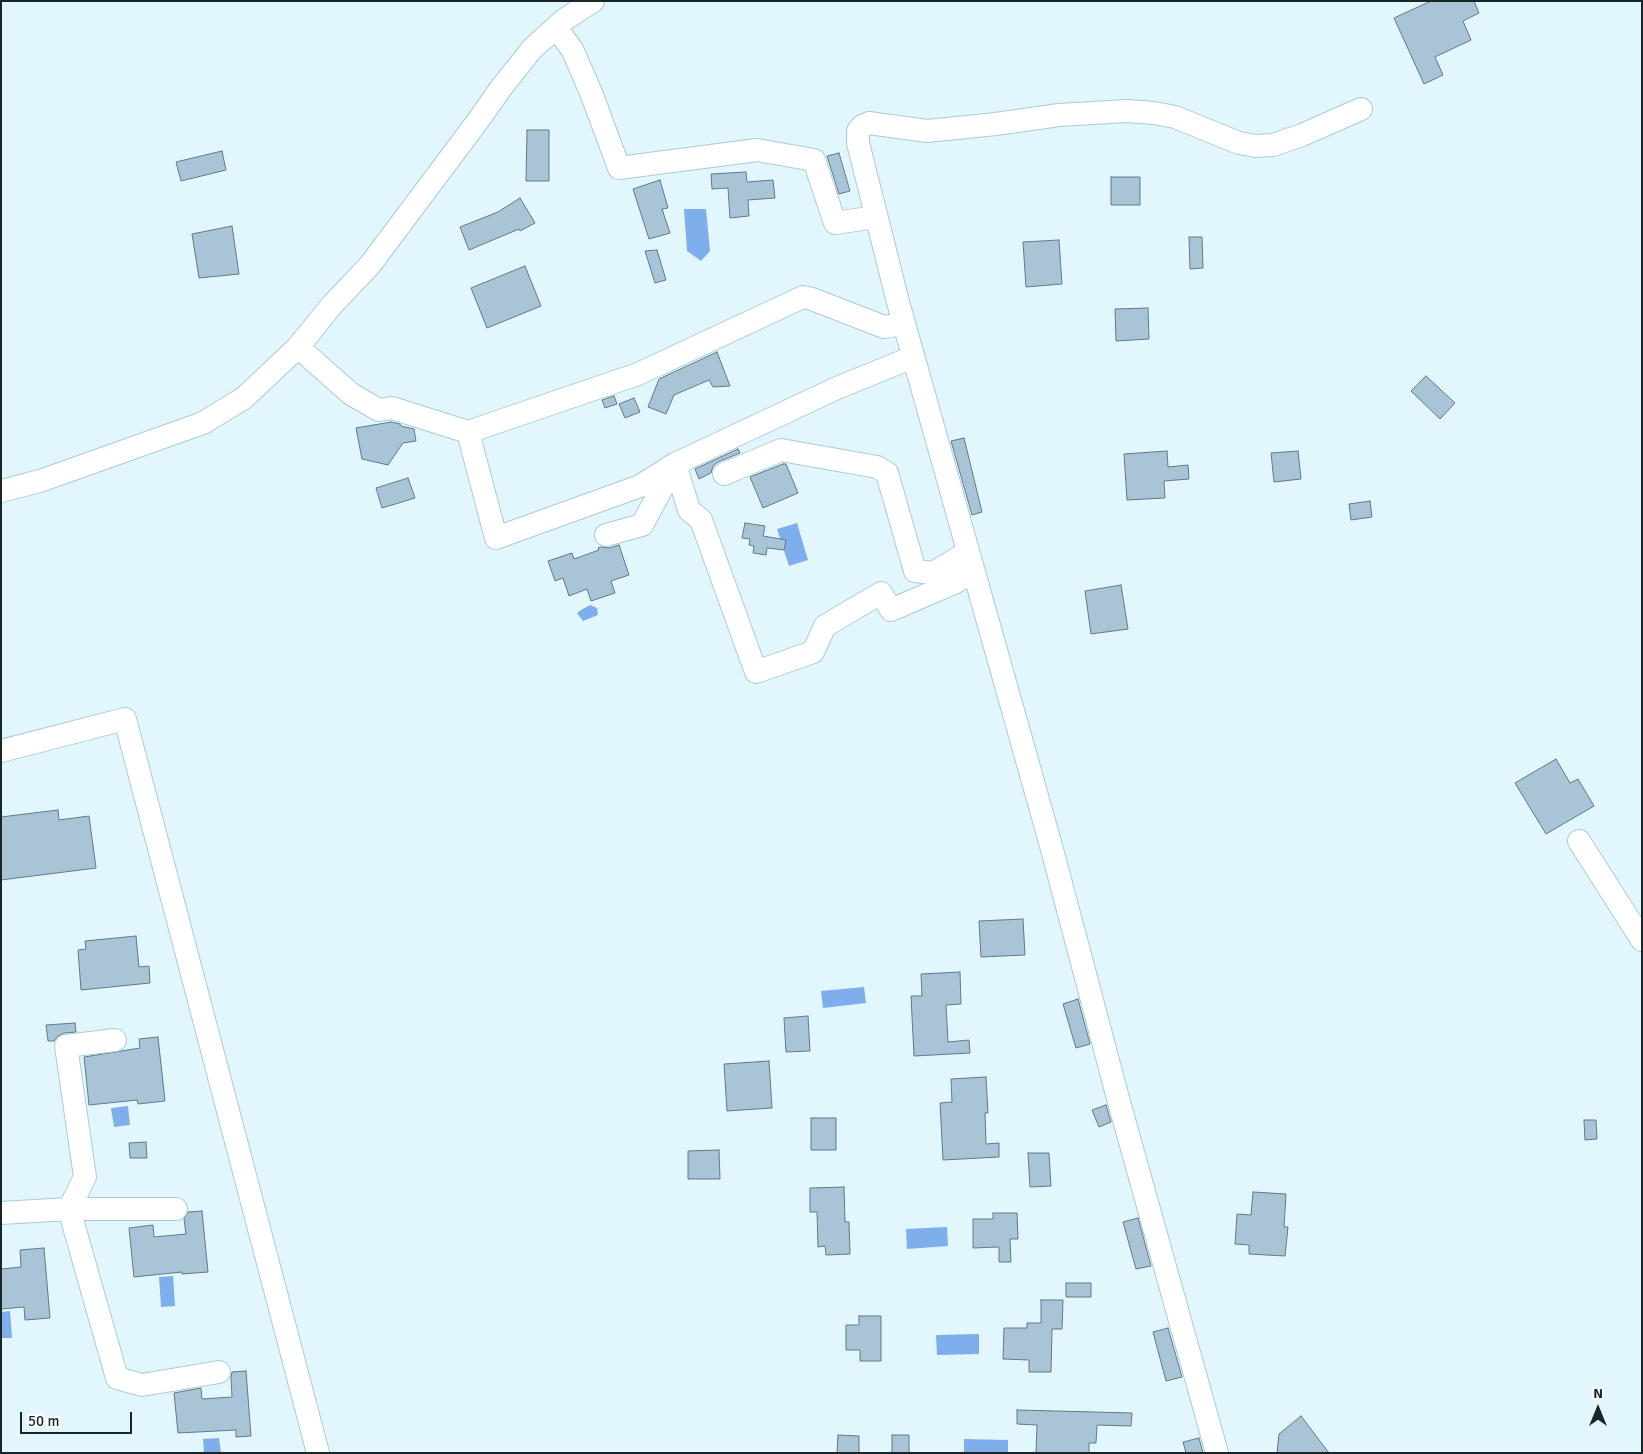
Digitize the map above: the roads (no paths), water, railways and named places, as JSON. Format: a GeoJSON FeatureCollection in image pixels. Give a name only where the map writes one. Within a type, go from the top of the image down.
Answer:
{"type":"FeatureCollection","features":[{"type":"Feature","properties":{"kind":"street"},"geometry":{"type":"LineString","coordinates":[[1,491],[40,481],[203,424],[244,398],[298,347],[332,305],[370,265],[532,49],[556,27],[593,1]]}},
{"type":"Feature","properties":{"kind":"street"},"geometry":{"type":"LineString","coordinates":[[556,27],[573,51],[592,95],[619,168],[757,150],[814,160],[835,223],[876,217]]}},
{"type":"Feature","properties":{"kind":"street"},"geometry":{"type":"LineString","coordinates":[[1217,1453],[1119,1102],[1050,842],[913,357],[857,137],[858,131],[862,126],[869,123],[927,131],[1059,115],[1136,112],[1175,117],[1239,143],[1256,146],[1273,145],[1302,135],[1361,109]]}},
{"type":"Feature","properties":{"kind":"street"},"geometry":{"type":"LineString","coordinates":[[298,347],[351,394],[379,410],[392,408],[468,432],[638,374],[803,297],[884,327],[904,324]]}},
{"type":"Feature","properties":{"kind":"street"},"geometry":{"type":"LineString","coordinates":[[468,432],[496,538],[640,486],[675,464],[837,388],[913,357]]}},
{"type":"Feature","properties":{"kind":"street"},"geometry":{"type":"LineString","coordinates":[[724,474],[781,450],[878,467],[887,473],[916,571],[933,573],[970,562]]}},
{"type":"Feature","properties":{"kind":"street"},"geometry":{"type":"LineString","coordinates":[[606,535],[642,524],[675,464]]}},
{"type":"Feature","properties":{"kind":"street"},"geometry":{"type":"LineString","coordinates":[[675,464],[688,510],[701,520],[756,672],[813,652],[825,626],[881,593],[891,610],[954,583],[970,562]]}},
{"type":"Feature","properties":{"kind":"street"},"geometry":{"type":"LineString","coordinates":[[1,751],[125,719],[318,1453]]}},
{"type":"Feature","properties":{"kind":"street"},"geometry":{"type":"LineString","coordinates":[[1580,840],[1642,940]]}},
{"type":"Feature","properties":{"kind":"street"},"geometry":{"type":"LineString","coordinates":[[115,1040],[66,1046],[85,1177],[69,1209],[117,1378],[142,1385],[219,1372]]}},
{"type":"Feature","properties":{"kind":"street"},"geometry":{"type":"LineString","coordinates":[[1,1213],[69,1209],[176,1209]]}},
{"type":"Feature","properties":{"kind":"water"},"geometry":{"type":"Polygon","coordinates":[[[684,209],[706,209],[710,251],[701,261],[687,251],[684,209]]]}},
{"type":"Feature","properties":{"kind":"water"},"geometry":{"type":"Polygon","coordinates":[[[797,523],[808,560],[789,566],[777,529],[797,523]]]}},
{"type":"Feature","properties":{"kind":"water"},"geometry":{"type":"Polygon","coordinates":[[[590,605],[597,608],[598,615],[583,621],[577,613],[590,605]]]}},
{"type":"Feature","properties":{"kind":"water"},"geometry":{"type":"Polygon","coordinates":[[[864,987],[866,1003],[823,1008],[821,991],[864,987]]]}},
{"type":"Feature","properties":{"kind":"water"},"geometry":{"type":"Polygon","coordinates":[[[128,1106],[130,1125],[114,1127],[111,1108],[128,1106]]]}},
{"type":"Feature","properties":{"kind":"water"},"geometry":{"type":"Polygon","coordinates":[[[947,1227],[948,1246],[907,1249],[906,1229],[947,1227]]]}},
{"type":"Feature","properties":{"kind":"water"},"geometry":{"type":"Polygon","coordinates":[[[173,1276],[175,1306],[161,1307],[159,1277],[173,1276]]]}},
{"type":"Feature","properties":{"kind":"water"},"geometry":{"type":"Polygon","coordinates":[[[10,1311],[12,1338],[1,1338],[1,1312],[10,1311]]]}},
{"type":"Feature","properties":{"kind":"water"},"geometry":{"type":"Polygon","coordinates":[[[979,1334],[979,1354],[937,1355],[936,1335],[979,1334]]]}},
{"type":"Feature","properties":{"kind":"water"},"geometry":{"type":"Polygon","coordinates":[[[219,1438],[221,1453],[204,1453],[203,1439],[219,1438]]]}},
{"type":"Feature","properties":{"kind":"water"},"geometry":{"type":"Polygon","coordinates":[[[964,1439],[1008,1440],[1008,1453],[964,1453],[964,1439]]]}}]}
